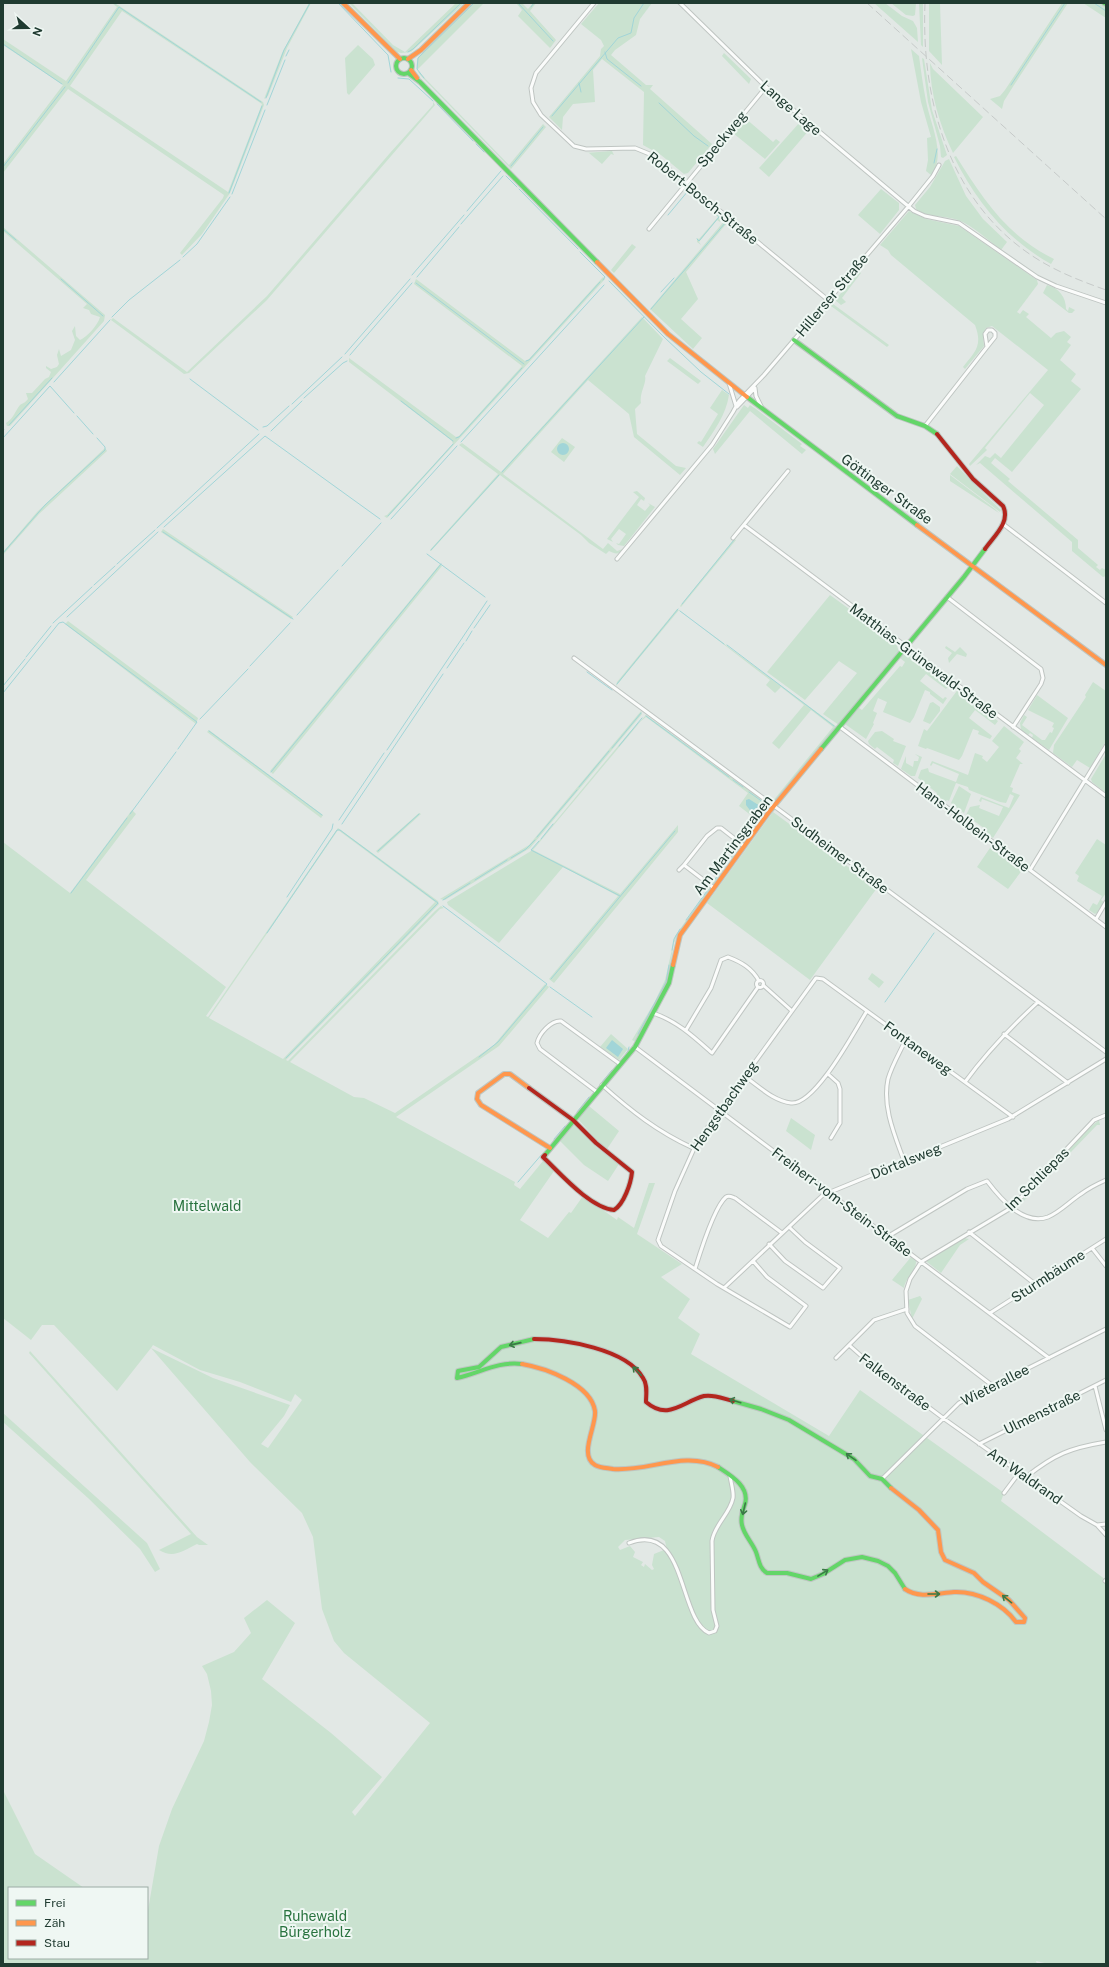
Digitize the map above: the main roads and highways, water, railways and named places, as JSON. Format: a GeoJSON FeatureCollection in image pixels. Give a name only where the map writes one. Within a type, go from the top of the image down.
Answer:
{"type":"FeatureCollection","features":[{"type":"Feature","properties":{"kind":"water"},"geometry":{"type":"Polygon","coordinates":[[[561,443],[565,443],[569,449],[565,455],[561,455],[557,451],[557,447],[561,443]]]}},
{"type":"Feature","properties":{"kind":"water"},"geometry":{"type":"Polygon","coordinates":[[[749,799],[760,806],[760,811],[758,813],[752,813],[746,805],[746,800],[749,799]]]}},
{"type":"Feature","properties":{"kind":"water"},"geometry":{"type":"Polygon","coordinates":[[[612,1040],[623,1049],[618,1057],[606,1048],[612,1040]]]}},
{"type":"Feature","properties":{"kind":"waterway"},"geometry":{"type":"LineString","coordinates":[[266,98],[284,50],[310,3]]}},
{"type":"Feature","properties":{"kind":"waterway"},"geometry":{"type":"LineString","coordinates":[[408,52],[461,3]]}},
{"type":"Feature","properties":{"kind":"waterway"},"geometry":{"type":"LineString","coordinates":[[424,78],[417,69],[418,58],[474,3]]}},
{"type":"Feature","properties":{"kind":"waterway"},"geometry":{"type":"LineString","coordinates":[[518,3],[553,41]]}},
{"type":"Feature","properties":{"kind":"waterway"},"geometry":{"type":"LineString","coordinates":[[531,7],[534,3]]}},
{"type":"Feature","properties":{"kind":"waterway"},"geometry":{"type":"LineString","coordinates":[[552,116],[618,38],[631,33],[634,18],[644,3]]}},
{"type":"Feature","properties":{"kind":"waterway"},"geometry":{"type":"LineString","coordinates":[[1011,85],[1065,3]]}},
{"type":"Feature","properties":{"kind":"waterway"},"geometry":{"type":"LineString","coordinates":[[1094,3],[1106,11]]}},
{"type":"Feature","properties":{"kind":"waterway"},"geometry":{"type":"LineString","coordinates":[[339,4],[388,55],[391,72]]}},
{"type":"Feature","properties":{"kind":"waterway"},"geometry":{"type":"LineString","coordinates":[[68,83],[119,7],[261,102]]}},
{"type":"Feature","properties":{"kind":"waterway"},"geometry":{"type":"LineString","coordinates":[[3,44],[62,84]]}},
{"type":"Feature","properties":{"kind":"waterway"},"geometry":{"type":"LineString","coordinates":[[286,56],[289,50]]}},
{"type":"Feature","properties":{"kind":"waterway"},"geometry":{"type":"LineString","coordinates":[[605,52],[607,59],[641,86]]}},
{"type":"Feature","properties":{"kind":"waterway"},"geometry":{"type":"LineString","coordinates":[[267,105],[285,60]]}},
{"type":"Feature","properties":{"kind":"waterway"},"geometry":{"type":"LineString","coordinates":[[398,78],[409,79],[433,101]]}},
{"type":"Feature","properties":{"kind":"waterway"},"geometry":{"type":"LineString","coordinates":[[579,83],[581,92]]}},
{"type":"Feature","properties":{"kind":"waterway"},"geometry":{"type":"LineString","coordinates":[[3,167],[65,87]]}},
{"type":"Feature","properties":{"kind":"waterway"},"geometry":{"type":"LineString","coordinates":[[659,103],[694,136],[708,146]]}},
{"type":"Feature","properties":{"kind":"waterway"},"geometry":{"type":"LineString","coordinates":[[437,104],[473,141]]}},
{"type":"Feature","properties":{"kind":"waterway"},"geometry":{"type":"LineString","coordinates":[[229,193],[262,106]]}},
{"type":"Feature","properties":{"kind":"waterway"},"geometry":{"type":"LineString","coordinates":[[232,194],[265,110]]}},
{"type":"Feature","properties":{"kind":"waterway"},"geometry":{"type":"LineString","coordinates":[[511,166],[543,127]]}},
{"type":"Feature","properties":{"kind":"waterway"},"geometry":{"type":"LineString","coordinates":[[476,144],[484,152]]}},
{"type":"Feature","properties":{"kind":"waterway"},"geometry":{"type":"LineString","coordinates":[[934,163],[937,149]]}},
{"type":"Feature","properties":{"kind":"waterway"},"geometry":{"type":"LineString","coordinates":[[467,211],[501,171]]}},
{"type":"Feature","properties":{"kind":"waterway"},"geometry":{"type":"LineString","coordinates":[[461,224],[503,176]]}},
{"type":"Feature","properties":{"kind":"waterway"},"geometry":{"type":"LineString","coordinates":[[506,176],[517,187]]}},
{"type":"Feature","properties":{"kind":"waterway"},"geometry":{"type":"LineString","coordinates":[[519,189],[578,249]]}},
{"type":"Feature","properties":{"kind":"waterway"},"geometry":{"type":"LineString","coordinates":[[668,215],[688,191],[701,202]]}},
{"type":"Feature","properties":{"kind":"waterway"},"geometry":{"type":"LineString","coordinates":[[183,257],[197,244],[230,197]]}},
{"type":"Feature","properties":{"kind":"waterway"},"geometry":{"type":"LineString","coordinates":[[706,205],[721,218]]}},
{"type":"Feature","properties":{"kind":"waterway"},"geometry":{"type":"LineString","coordinates":[[412,275],[464,215]]}},
{"type":"Feature","properties":{"kind":"waterway"},"geometry":{"type":"LineString","coordinates":[[697,239],[699,241],[719,217]]}},
{"type":"Feature","properties":{"kind":"waterway"},"geometry":{"type":"LineString","coordinates":[[651,309],[726,222]]}},
{"type":"Feature","properties":{"kind":"waterway"},"geometry":{"type":"LineString","coordinates":[[417,277],[459,227]]}},
{"type":"Feature","properties":{"kind":"waterway"},"geometry":{"type":"LineString","coordinates":[[3,229],[16,240]]}},
{"type":"Feature","properties":{"kind":"waterway"},"geometry":{"type":"LineString","coordinates":[[580,252],[605,277],[603,280]]}},
{"type":"Feature","properties":{"kind":"waterway"},"geometry":{"type":"LineString","coordinates":[[112,317],[129,300],[180,260]]}},
{"type":"Feature","properties":{"kind":"waterway"},"geometry":{"type":"LineString","coordinates":[[661,292],[674,278]]}},
{"type":"Feature","properties":{"kind":"waterway"},"geometry":{"type":"LineString","coordinates":[[61,279],[103,316]]}},
{"type":"Feature","properties":{"kind":"waterway"},"geometry":{"type":"LineString","coordinates":[[345,354],[410,279]]}},
{"type":"Feature","properties":{"kind":"waterway"},"geometry":{"type":"LineString","coordinates":[[609,281],[701,372],[729,394]]}},
{"type":"Feature","properties":{"kind":"waterway"},"geometry":{"type":"LineString","coordinates":[[526,361],[529,360],[600,282]]}},
{"type":"Feature","properties":{"kind":"waterway"},"geometry":{"type":"LineString","coordinates":[[350,355],[412,283]]}},
{"type":"Feature","properties":{"kind":"waterway"},"geometry":{"type":"LineString","coordinates":[[416,283],[524,364]]}},
{"type":"Feature","properties":{"kind":"waterway"},"geometry":{"type":"LineString","coordinates":[[461,442],[604,285]]}},
{"type":"Feature","properties":{"kind":"waterway"},"geometry":{"type":"LineString","coordinates":[[502,472],[644,317]]}},
{"type":"Feature","properties":{"kind":"waterway"},"geometry":{"type":"LineString","coordinates":[[54,382],[110,320]]}},
{"type":"Feature","properties":{"kind":"waterway"},"geometry":{"type":"LineString","coordinates":[[292,404],[342,357]]}},
{"type":"Feature","properties":{"kind":"waterway"},"geometry":{"type":"LineString","coordinates":[[304,398],[347,361]]}},
{"type":"Feature","properties":{"kind":"waterway"},"geometry":{"type":"LineString","coordinates":[[456,438],[459,437],[522,368]]}},
{"type":"Feature","properties":{"kind":"waterway"},"geometry":{"type":"LineString","coordinates":[[9,425],[52,378]]}},
{"type":"Feature","properties":{"kind":"waterway"},"geometry":{"type":"LineString","coordinates":[[190,379],[258,430]]}},
{"type":"Feature","properties":{"kind":"waterway"},"geometry":{"type":"LineString","coordinates":[[3,438],[50,386],[74,413]]}},
{"type":"Feature","properties":{"kind":"waterway"},"geometry":{"type":"LineString","coordinates":[[271,431],[302,401]]}},
{"type":"Feature","properties":{"kind":"waterway"},"geometry":{"type":"LineString","coordinates":[[401,401],[453,441]]}},
{"type":"Feature","properties":{"kind":"waterway"},"geometry":{"type":"LineString","coordinates":[[263,427],[267,426],[289,406]]}},
{"type":"Feature","properties":{"kind":"waterway"},"geometry":{"type":"LineString","coordinates":[[77,416],[93,434]]}},
{"type":"Feature","properties":{"kind":"waterway"},"geometry":{"type":"LineString","coordinates":[[157,528],[259,434]]}},
{"type":"Feature","properties":{"kind":"waterway"},"geometry":{"type":"LineString","coordinates":[[164,527],[265,436],[380,519]]}},
{"type":"Feature","properties":{"kind":"waterway"},"geometry":{"type":"LineString","coordinates":[[3,553],[45,505],[105,450],[105,447],[97,438]]}},
{"type":"Feature","properties":{"kind":"waterway"},"geometry":{"type":"LineString","coordinates":[[388,516],[453,444]]}},
{"type":"Feature","properties":{"kind":"waterway"},"geometry":{"type":"LineString","coordinates":[[391,519],[457,446]]}},
{"type":"Feature","properties":{"kind":"waterway"},"geometry":{"type":"LineString","coordinates":[[431,550],[499,475]]}},
{"type":"Feature","properties":{"kind":"waterway"},"geometry":{"type":"LineString","coordinates":[[342,566],[381,523]]}},
{"type":"Feature","properties":{"kind":"waterway"},"geometry":{"type":"LineString","coordinates":[[117,564],[155,530]]}},
{"type":"Feature","properties":{"kind":"waterway"},"geometry":{"type":"LineString","coordinates":[[67,617],[158,532]]}},
{"type":"Feature","properties":{"kind":"waterway"},"geometry":{"type":"LineString","coordinates":[[163,532],[293,619]]}},
{"type":"Feature","properties":{"kind":"waterway"},"geometry":{"type":"LineString","coordinates":[[682,604],[734,540]]}},
{"type":"Feature","properties":{"kind":"waterway"},"geometry":{"type":"LineString","coordinates":[[427,554],[485,597]]}},
{"type":"Feature","properties":{"kind":"waterway"},"geometry":{"type":"LineString","coordinates":[[271,772],[441,564]]}},
{"type":"Feature","properties":{"kind":"waterway"},"geometry":{"type":"LineString","coordinates":[[94,585],[115,566]]}},
{"type":"Feature","properties":{"kind":"waterway"},"geometry":{"type":"LineString","coordinates":[[297,615],[338,570]]}},
{"type":"Feature","properties":{"kind":"waterway"},"geometry":{"type":"LineString","coordinates":[[53,623],[92,587]]}},
{"type":"Feature","properties":{"kind":"waterway"},"geometry":{"type":"LineString","coordinates":[[387,750],[487,601]]}},
{"type":"Feature","properties":{"kind":"waterway"},"geometry":{"type":"LineString","coordinates":[[474,628],[490,605]]}},
{"type":"Feature","properties":{"kind":"waterway"},"geometry":{"type":"LineString","coordinates":[[617,684],[678,609]]}},
{"type":"Feature","properties":{"kind":"waterway"},"geometry":{"type":"LineString","coordinates":[[680,611],[724,644]]}},
{"type":"Feature","properties":{"kind":"waterway"},"geometry":{"type":"LineString","coordinates":[[3,693],[59,623],[63,622],[197,722],[178,749]]}},
{"type":"Feature","properties":{"kind":"waterway"},"geometry":{"type":"LineString","coordinates":[[250,666],[290,623]]}},
{"type":"Feature","properties":{"kind":"waterway"},"geometry":{"type":"LineString","coordinates":[[26,657],[51,626]]}},
{"type":"Feature","properties":{"kind":"waterway"},"geometry":{"type":"LineString","coordinates":[[466,641],[472,631]]}},
{"type":"Feature","properties":{"kind":"waterway"},"geometry":{"type":"LineString","coordinates":[[447,668],[464,643]]}},
{"type":"Feature","properties":{"kind":"waterway"},"geometry":{"type":"LineString","coordinates":[[727,645],[834,726]]}},
{"type":"Feature","properties":{"kind":"waterway"},"geometry":{"type":"LineString","coordinates":[[3,686],[25,659]]}},
{"type":"Feature","properties":{"kind":"waterway"},"geometry":{"type":"LineString","coordinates":[[200,719],[248,669]]}},
{"type":"Feature","properties":{"kind":"waterway"},"geometry":{"type":"LineString","coordinates":[[587,672],[612,690]]}},
{"type":"Feature","properties":{"kind":"waterway"},"geometry":{"type":"LineString","coordinates":[[342,824],[443,674]]}},
{"type":"Feature","properties":{"kind":"waterway"},"geometry":{"type":"LineString","coordinates":[[612,748],[641,713]]}},
{"type":"Feature","properties":{"kind":"waterway"},"geometry":{"type":"LineString","coordinates":[[646,716],[729,777]]}},
{"type":"Feature","properties":{"kind":"waterway"},"geometry":{"type":"LineString","coordinates":[[619,746],[642,718]]}},
{"type":"Feature","properties":{"kind":"waterway"},"geometry":{"type":"LineString","coordinates":[[209,731],[322,815]]}},
{"type":"Feature","properties":{"kind":"waterway"},"geometry":{"type":"LineString","coordinates":[[579,787],[609,751]]}},
{"type":"Feature","properties":{"kind":"waterway"},"geometry":{"type":"LineString","coordinates":[[130,814],[176,752]]}},
{"type":"Feature","properties":{"kind":"waterway"},"geometry":{"type":"LineString","coordinates":[[339,820],[384,753]]}},
{"type":"Feature","properties":{"kind":"waterway"},"geometry":{"type":"LineString","coordinates":[[733,780],[743,787]]}},
{"type":"Feature","properties":{"kind":"waterway"},"geometry":{"type":"LineString","coordinates":[[537,837],[577,790]]}},
{"type":"Feature","properties":{"kind":"waterway"},"geometry":{"type":"LineString","coordinates":[[749,792],[767,805]]}},
{"type":"Feature","properties":{"kind":"waterway"},"geometry":{"type":"LineString","coordinates":[[743,840],[766,808]]}},
{"type":"Feature","properties":{"kind":"waterway"},"geometry":{"type":"LineString","coordinates":[[378,851],[419,814]]}},
{"type":"Feature","properties":{"kind":"waterway"},"geometry":{"type":"LineString","coordinates":[[71,893],[127,818]]}},
{"type":"Feature","properties":{"kind":"waterway"},"geometry":{"type":"LineString","coordinates":[[287,897],[332,829],[333,824]]}},
{"type":"Feature","properties":{"kind":"waterway"},"geometry":{"type":"LineString","coordinates":[[541,839],[553,824]]}},
{"type":"Feature","properties":{"kind":"waterway"},"geometry":{"type":"LineString","coordinates":[[267,933],[337,830],[340,830],[438,903],[286,1058]]}},
{"type":"Feature","properties":{"kind":"waterway"},"geometry":{"type":"LineString","coordinates":[[551,979],[675,831]]}},
{"type":"Feature","properties":{"kind":"waterway"},"geometry":{"type":"LineString","coordinates":[[511,858],[526,849],[535,840]]}},
{"type":"Feature","properties":{"kind":"waterway"},"geometry":{"type":"LineString","coordinates":[[539,841],[531,850],[620,896]]}},
{"type":"Feature","properties":{"kind":"waterway"},"geometry":{"type":"LineString","coordinates":[[733,854],[738,847]]}},
{"type":"Feature","properties":{"kind":"waterway"},"geometry":{"type":"LineString","coordinates":[[713,882],[731,857]]}},
{"type":"Feature","properties":{"kind":"waterway"},"geometry":{"type":"LineString","coordinates":[[475,880],[507,860]]}},
{"type":"Feature","properties":{"kind":"waterway"},"geometry":{"type":"LineString","coordinates":[[443,900],[470,883]]}},
{"type":"Feature","properties":{"kind":"waterway"},"geometry":{"type":"LineString","coordinates":[[686,920],[707,891]]}},
{"type":"Feature","properties":{"kind":"waterway"},"geometry":{"type":"LineString","coordinates":[[443,906],[547,984],[498,1042],[479,1057]]}},
{"type":"Feature","properties":{"kind":"waterway"},"geometry":{"type":"LineString","coordinates":[[672,950],[674,939],[680,929]]}},
{"type":"Feature","properties":{"kind":"waterway"},"geometry":{"type":"LineString","coordinates":[[885,1002],[934,933]]}},
{"type":"Feature","properties":{"kind":"waterway"},"geometry":{"type":"LineString","coordinates":[[638,1034],[666,982],[669,965]]}},
{"type":"Feature","properties":{"kind":"waterway"},"geometry":{"type":"LineString","coordinates":[[550,987],[592,1017]]}},
{"type":"Feature","properties":{"kind":"waterway"},"geometry":{"type":"LineString","coordinates":[[623,1058],[629,1047]]}},
{"type":"Feature","properties":{"kind":"waterway"},"geometry":{"type":"LineString","coordinates":[[602,1082],[612,1070]]}},
{"type":"Feature","properties":{"kind":"waterway"},"geometry":{"type":"LineString","coordinates":[[577,1112],[589,1097]]}},
{"type":"Feature","properties":{"kind":"waterway"},"geometry":{"type":"LineString","coordinates":[[554,1139],[565,1126]]}},
{"type":"Feature","properties":{"kind":"waterway"},"geometry":{"type":"LineString","coordinates":[[518,1182],[543,1153]]}},
{"type":"Feature","properties":{"kind":"railway"},"geometry":{"type":"LineString","coordinates":[[867,3],[1106,219]]}},
{"type":"Feature","properties":{"kind":"railway"},"geometry":{"type":"LineString","coordinates":[[925,3],[925,40],[928,76],[935,111],[946,146],[961,178],[981,208],[1005,234],[1034,257],[1060,272],[1106,290]]}},
{"type":"Feature","properties":{"kind":"park label","name":"Mittelwald"},"geometry":{"type":"Point","coordinates":[207,1206]}},
{"type":"Feature","properties":{"kind":"park label","name":"Ruhewald Bürgerholz"},"geometry":{"type":"Point","coordinates":[315,1924]}}]}
